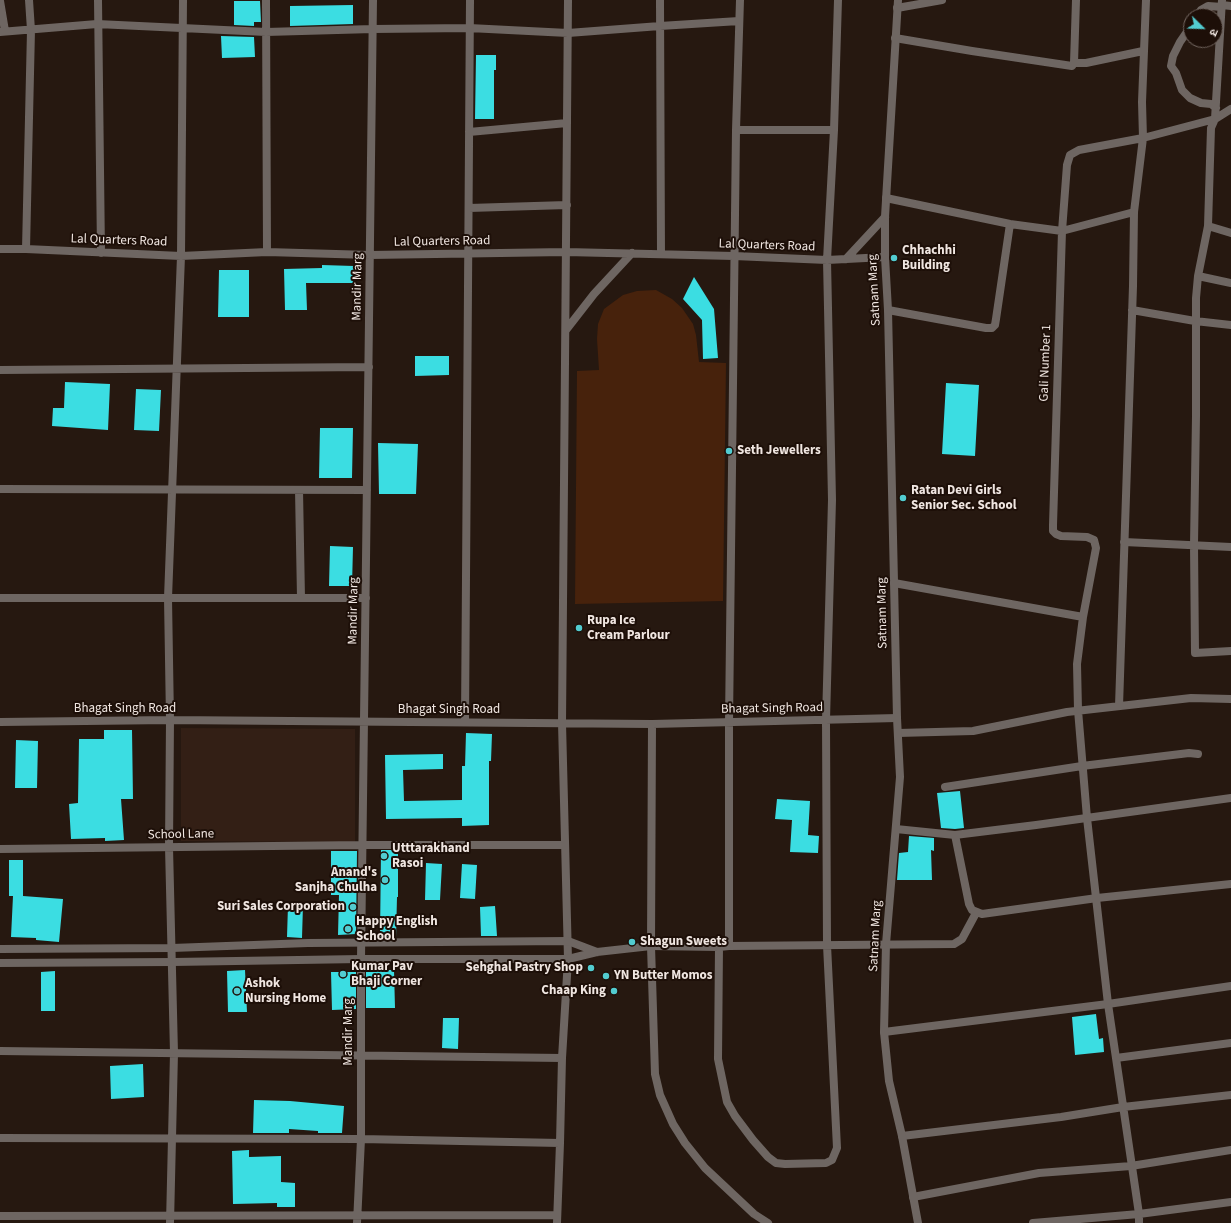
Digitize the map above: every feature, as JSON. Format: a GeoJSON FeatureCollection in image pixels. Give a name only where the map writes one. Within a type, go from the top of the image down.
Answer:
{"type":"FeatureCollection","features":[{"type":"Feature","properties":{"kind":"street"},"geometry":{"type":"LineString","coordinates":[[26,249],[31,30],[30,0]]}},
{"type":"Feature","properties":{"kind":"street"},"geometry":{"type":"LineString","coordinates":[[98,0],[97,24],[101,253]]}},
{"type":"Feature","properties":{"kind":"street"},"geometry":{"type":"LineString","coordinates":[[171,1220],[174,1053],[173,962],[169,847],[170,720],[168,598],[181,256],[183,0]]}},
{"type":"Feature","properties":{"kind":"street"},"geometry":{"type":"LineString","coordinates":[[266,0],[267,252]]}},
{"type":"Feature","properties":{"kind":"street","name":"Mandir Marg"},"geometry":{"type":"LineString","coordinates":[[357,1220],[361,1139],[360,959],[363,845],[373,0]]}},
{"type":"Feature","properties":{"kind":"street"},"geometry":{"type":"LineString","coordinates":[[466,722],[470,0]]}},
{"type":"Feature","properties":{"kind":"street"},"geometry":{"type":"LineString","coordinates":[[0,1216],[171,1220],[556,1219],[562,1058],[568,959],[562,723],[568,0]]}},
{"type":"Feature","properties":{"kind":"street"},"geometry":{"type":"LineString","coordinates":[[660,0],[661,254]]}},
{"type":"Feature","properties":{"kind":"street"},"geometry":{"type":"LineString","coordinates":[[729,946],[728,722],[736,130],[740,0]]}},
{"type":"Feature","properties":{"kind":"street"},"geometry":{"type":"LineString","coordinates":[[719,947],[718,1059],[727,1102],[752,1140],[768,1157],[776,1163],[826,1163],[832,1160],[837,1148],[827,945],[826,720],[832,500],[827,260],[834,130],[838,0]]}},
{"type":"Feature","properties":{"kind":"street"},"geometry":{"type":"LineString","coordinates":[[897,4],[942,0]]}},
{"type":"Feature","properties":{"kind":"street"},"geometry":{"type":"LineString","coordinates":[[1074,63],[1076,0]]}},
{"type":"Feature","properties":{"kind":"street"},"geometry":{"type":"LineString","coordinates":[[1119,706],[1134,212],[1143,138],[1143,51],[1146,0]]}},
{"type":"Feature","properties":{"kind":"street"},"geometry":{"type":"LineString","coordinates":[[0,1],[3,32],[97,24],[266,32],[469,28],[568,33],[739,22]]}},
{"type":"Feature","properties":{"kind":"street","name":"Satnam Marg"},"geometry":{"type":"LineString","coordinates":[[897,4],[885,217],[885,258],[888,310],[897,718],[900,777],[886,944],[884,1032],[889,1081],[902,1136],[918,1223]]}},
{"type":"Feature","properties":{"kind":"street"},"geometry":{"type":"LineString","coordinates":[[1222,4],[1216,108],[1215,119],[1211,128],[1208,226],[1198,276],[1195,321],[1195,652],[1231,651]]}},
{"type":"Feature","properties":{"kind":"street"},"geometry":{"type":"LineString","coordinates":[[1204,8],[1222,4],[1231,6]]}},
{"type":"Feature","properties":{"kind":"street"},"geometry":{"type":"LineString","coordinates":[[895,38],[1072,66],[1074,63],[1086,63],[1143,51]]}},
{"type":"Feature","properties":{"kind":"street"},"geometry":{"type":"LineString","coordinates":[[1183,38],[1173,56],[1171,66],[1176,73],[1182,90],[1190,98],[1201,103],[1211,104],[1216,108]]}},
{"type":"Feature","properties":{"kind":"street"},"geometry":{"type":"LineString","coordinates":[[1143,138],[1215,119],[1231,109]]}},
{"type":"Feature","properties":{"kind":"street"},"geometry":{"type":"LineString","coordinates":[[469,132],[567,123]]}},
{"type":"Feature","properties":{"kind":"street"},"geometry":{"type":"LineString","coordinates":[[736,130],[834,130]]}},
{"type":"Feature","properties":{"kind":"street","name":"Gali Number 1"},"geometry":{"type":"LineString","coordinates":[[1083,617],[1096,548],[1094,540],[1087,537],[1061,536],[1053,531],[1062,231],[1067,165],[1070,155],[1078,150],[1143,138]]}},
{"type":"Feature","properties":{"kind":"street"},"geometry":{"type":"LineString","coordinates":[[886,198],[1010,224],[1062,231],[1134,212]]}},
{"type":"Feature","properties":{"kind":"street"},"geometry":{"type":"LineString","coordinates":[[469,208],[567,205]]}},
{"type":"Feature","properties":{"kind":"street"},"geometry":{"type":"LineString","coordinates":[[846,259],[885,217]]}},
{"type":"Feature","properties":{"kind":"street"},"geometry":{"type":"LineString","coordinates":[[888,310],[992,328],[995,325],[1010,224]]}},
{"type":"Feature","properties":{"kind":"street"},"geometry":{"type":"LineString","coordinates":[[1208,226],[1231,233]]}},
{"type":"Feature","properties":{"kind":"street","name":"Lal Quarters Road"},"geometry":{"type":"LineString","coordinates":[[0,249],[181,256],[267,252],[370,255],[566,252],[827,260],[885,258]]}},
{"type":"Feature","properties":{"kind":"street"},"geometry":{"type":"LineString","coordinates":[[566,330],[594,294],[632,253]]}},
{"type":"Feature","properties":{"kind":"street"},"geometry":{"type":"LineString","coordinates":[[1198,276],[1231,283]]}},
{"type":"Feature","properties":{"kind":"street"},"geometry":{"type":"LineString","coordinates":[[1132,310],[1195,321],[1231,325]]}},
{"type":"Feature","properties":{"kind":"street"},"geometry":{"type":"LineString","coordinates":[[0,370],[369,367]]}},
{"type":"Feature","properties":{"kind":"street"},"geometry":{"type":"LineString","coordinates":[[0,489],[367,490]]}},
{"type":"Feature","properties":{"kind":"street"},"geometry":{"type":"LineString","coordinates":[[299,490],[301,598]]}},
{"type":"Feature","properties":{"kind":"street"},"geometry":{"type":"LineString","coordinates":[[1124,542],[1231,547]]}},
{"type":"Feature","properties":{"kind":"street"},"geometry":{"type":"LineString","coordinates":[[894,583],[1083,617],[1077,664],[1078,710],[1082,766],[1108,1004],[1139,1219]]}},
{"type":"Feature","properties":{"kind":"street"},"geometry":{"type":"LineString","coordinates":[[0,598],[366,598]]}},
{"type":"Feature","properties":{"kind":"street"},"geometry":{"type":"LineString","coordinates":[[898,733],[973,731],[1078,710],[1191,698],[1231,699]]}},
{"type":"Feature","properties":{"kind":"street","name":"Bhagat Singh Road"},"geometry":{"type":"LineString","coordinates":[[0,722],[170,720],[652,724],[897,718]]}},
{"type":"Feature","properties":{"kind":"street"},"geometry":{"type":"LineString","coordinates":[[652,724],[651,946],[655,1074],[660,1095],[673,1124],[685,1143],[705,1168],[754,1214],[768,1223]]}},
{"type":"Feature","properties":{"kind":"street"},"geometry":{"type":"LineString","coordinates":[[945,787],[1082,766],[1198,754]]}},
{"type":"Feature","properties":{"kind":"street"},"geometry":{"type":"LineString","coordinates":[[896,829],[955,835],[1231,798]]}},
{"type":"Feature","properties":{"kind":"street"},"geometry":{"type":"LineString","coordinates":[[955,835],[969,904],[972,910],[976,913],[982,914],[1097,898],[1231,884]]}},
{"type":"Feature","properties":{"kind":"street","name":"School Lane"},"geometry":{"type":"LineString","coordinates":[[0,849],[363,845],[564,845]]}},
{"type":"Feature","properties":{"kind":"street"},"geometry":{"type":"LineString","coordinates":[[0,964],[360,959],[568,959],[597,952],[651,946],[719,947],[954,944],[962,939],[976,913]]}},
{"type":"Feature","properties":{"kind":"street"},"geometry":{"type":"LineString","coordinates":[[0,949],[172,948],[361,942],[568,941],[597,952]]}},
{"type":"Feature","properties":{"kind":"street"},"geometry":{"type":"LineString","coordinates":[[884,1032],[1108,1004],[1231,986]]}},
{"type":"Feature","properties":{"kind":"street"},"geometry":{"type":"LineString","coordinates":[[1116,1058],[1231,1043]]}},
{"type":"Feature","properties":{"kind":"street"},"geometry":{"type":"LineString","coordinates":[[0,1051],[562,1058]]}},
{"type":"Feature","properties":{"kind":"street"},"geometry":{"type":"LineString","coordinates":[[902,1136],[1061,1117],[1123,1107],[1231,1095]]}},
{"type":"Feature","properties":{"kind":"street"},"geometry":{"type":"LineString","coordinates":[[0,1138],[361,1139],[560,1143]]}},
{"type":"Feature","properties":{"kind":"street"},"geometry":{"type":"LineString","coordinates":[[913,1197],[1039,1173],[1131,1166],[1231,1150]]}},
{"type":"Feature","properties":{"kind":"street"},"geometry":{"type":"LineString","coordinates":[[1033,1223],[1139,1219],[1231,1202]]}},
{"type":"Feature","properties":{"kind":"shaded area"},"geometry":{"type":"Polygon","coordinates":[[[656,290],[672,299],[682,308],[693,324],[696,335],[699,362],[726,363],[723,601],[575,604],[577,371],[599,370],[597,339],[598,324],[604,309],[623,295],[637,291],[656,290]]]}},
{"type":"Feature","properties":{"kind":"shaded area"},"geometry":{"type":"Polygon","coordinates":[[[181,728],[355,729],[355,842],[181,841],[181,728]]]}},
{"type":"Feature","properties":{"kind":"building"},"geometry":{"type":"Polygon","coordinates":[[[234,1],[260,1],[261,22],[254,22],[254,26],[234,25],[234,1]]]}},
{"type":"Feature","properties":{"kind":"building"},"geometry":{"type":"Polygon","coordinates":[[[353,5],[353,24],[290,26],[290,6],[353,5]]]}},
{"type":"Feature","properties":{"kind":"building"},"geometry":{"type":"Polygon","coordinates":[[[221,36],[254,37],[255,57],[222,58],[221,36]]]}},
{"type":"Feature","properties":{"kind":"building"},"geometry":{"type":"Polygon","coordinates":[[[476,55],[496,55],[496,70],[494,70],[494,119],[475,119],[476,55]]]}},
{"type":"Feature","properties":{"kind":"building"},"geometry":{"type":"Polygon","coordinates":[[[322,265],[354,266],[354,283],[306,283],[307,310],[285,310],[284,269],[322,268],[322,265]]]}},
{"type":"Feature","properties":{"kind":"building"},"geometry":{"type":"Polygon","coordinates":[[[219,270],[249,270],[249,317],[218,317],[219,270]]]}},
{"type":"Feature","properties":{"kind":"building"},"geometry":{"type":"Polygon","coordinates":[[[694,277],[714,309],[718,358],[703,359],[702,320],[683,299],[694,277]]]}},
{"type":"Feature","properties":{"kind":"building"},"geometry":{"type":"Polygon","coordinates":[[[415,356],[449,356],[449,375],[415,376],[415,356]]]}},
{"type":"Feature","properties":{"kind":"building"},"geometry":{"type":"Polygon","coordinates":[[[65,382],[110,384],[108,430],[52,426],[53,408],[64,408],[65,382]]]}},
{"type":"Feature","properties":{"kind":"building"},"geometry":{"type":"Polygon","coordinates":[[[946,383],[979,385],[975,456],[942,454],[946,383]]]}},
{"type":"Feature","properties":{"kind":"building"},"geometry":{"type":"Polygon","coordinates":[[[136,389],[161,390],[159,431],[134,430],[136,389]]]}},
{"type":"Feature","properties":{"kind":"building"},"geometry":{"type":"Polygon","coordinates":[[[320,428],[353,428],[352,478],[319,478],[320,428]]]}},
{"type":"Feature","properties":{"kind":"building"},"geometry":{"type":"Polygon","coordinates":[[[378,443],[418,444],[416,494],[379,494],[378,443]]]}},
{"type":"Feature","properties":{"kind":"building"},"geometry":{"type":"Polygon","coordinates":[[[330,546],[353,547],[352,586],[329,586],[330,546]]]}},
{"type":"Feature","properties":{"kind":"building"},"geometry":{"type":"Polygon","coordinates":[[[104,730],[132,730],[133,799],[121,799],[124,840],[105,841],[105,838],[71,839],[69,804],[78,803],[79,739],[104,739],[104,730]]]}},
{"type":"Feature","properties":{"kind":"building"},"geometry":{"type":"Polygon","coordinates":[[[466,733],[492,734],[491,761],[489,761],[489,825],[462,826],[462,818],[386,819],[385,755],[443,754],[443,769],[403,770],[404,801],[462,800],[462,766],[465,766],[466,733]]]}},
{"type":"Feature","properties":{"kind":"building"},"geometry":{"type":"Polygon","coordinates":[[[16,740],[38,741],[37,788],[15,788],[16,740]]]}},
{"type":"Feature","properties":{"kind":"building"},"geometry":{"type":"Polygon","coordinates":[[[960,791],[964,828],[941,828],[937,793],[960,791]]]}},
{"type":"Feature","properties":{"kind":"building"},"geometry":{"type":"Polygon","coordinates":[[[777,799],[810,801],[808,835],[819,836],[818,853],[790,852],[792,820],[775,819],[777,799]]]}},
{"type":"Feature","properties":{"kind":"building"},"geometry":{"type":"Polygon","coordinates":[[[909,836],[934,838],[934,851],[931,850],[932,880],[897,880],[899,853],[908,852],[909,836]]]}},
{"type":"Feature","properties":{"kind":"building"},"geometry":{"type":"Polygon","coordinates":[[[381,850],[398,850],[396,937],[380,937],[381,850]]]}},
{"type":"Feature","properties":{"kind":"building"},"geometry":{"type":"Polygon","coordinates":[[[331,851],[357,851],[356,934],[338,935],[339,895],[331,895],[331,851]]]}},
{"type":"Feature","properties":{"kind":"building"},"geometry":{"type":"Polygon","coordinates":[[[9,860],[23,860],[23,896],[63,899],[59,942],[36,940],[36,938],[11,937],[13,896],[9,896],[9,860]]]}},
{"type":"Feature","properties":{"kind":"building"},"geometry":{"type":"Polygon","coordinates":[[[426,863],[442,864],[440,900],[425,900],[426,863]]]}},
{"type":"Feature","properties":{"kind":"building"},"geometry":{"type":"Polygon","coordinates":[[[462,864],[477,865],[475,899],[460,898],[462,864]]]}},
{"type":"Feature","properties":{"kind":"building"},"geometry":{"type":"Polygon","coordinates":[[[288,905],[303,905],[302,938],[287,937],[288,905]]]}},
{"type":"Feature","properties":{"kind":"building"},"geometry":{"type":"Polygon","coordinates":[[[495,906],[497,936],[481,936],[480,907],[495,906]]]}},
{"type":"Feature","properties":{"kind":"building","name":"Ashok Nursing Home"},"geometry":{"type":"Polygon","coordinates":[[[245,970],[247,1012],[228,1012],[227,971],[245,970]]]}},
{"type":"Feature","properties":{"kind":"building"},"geometry":{"type":"Polygon","coordinates":[[[376,970],[394,970],[395,1008],[366,1008],[366,972],[376,972],[376,970]]]}},
{"type":"Feature","properties":{"kind":"building"},"geometry":{"type":"Polygon","coordinates":[[[55,971],[55,1011],[41,1011],[41,972],[55,971]]]}},
{"type":"Feature","properties":{"kind":"building"},"geometry":{"type":"Polygon","coordinates":[[[331,972],[356,972],[356,1009],[332,1010],[331,972]]]}},
{"type":"Feature","properties":{"kind":"building"},"geometry":{"type":"Polygon","coordinates":[[[1096,1014],[1099,1039],[1103,1038],[1104,1052],[1075,1055],[1072,1017],[1096,1014]]]}},
{"type":"Feature","properties":{"kind":"building"},"geometry":{"type":"Polygon","coordinates":[[[443,1018],[459,1018],[458,1049],[442,1048],[443,1018]]]}},
{"type":"Feature","properties":{"kind":"building"},"geometry":{"type":"Polygon","coordinates":[[[143,1064],[144,1097],[111,1099],[110,1066],[143,1064]]]}},
{"type":"Feature","properties":{"kind":"building"},"geometry":{"type":"Polygon","coordinates":[[[254,1100],[290,1101],[344,1106],[342,1133],[318,1133],[318,1131],[289,1129],[289,1133],[253,1133],[254,1100]]]}},
{"type":"Feature","properties":{"kind":"building"},"geometry":{"type":"Polygon","coordinates":[[[249,1150],[249,1157],[281,1156],[281,1182],[295,1183],[295,1207],[277,1207],[277,1203],[233,1204],[232,1151],[249,1150]]]}},
{"type":"Feature","properties":{"kind":"place","name":"Chhachhi Building"},"geometry":{"type":"Point","coordinates":[894,258]}},
{"type":"Feature","properties":{"kind":"place","name":"Seth Jewellers"},"geometry":{"type":"Point","coordinates":[729,451]}},
{"type":"Feature","properties":{"kind":"place","name":"Ratan Devi Girls Senior Sec. School"},"geometry":{"type":"Point","coordinates":[903,498]}},
{"type":"Feature","properties":{"kind":"place","name":"Rupa Ice Cream Parlour"},"geometry":{"type":"Point","coordinates":[579,628]}},
{"type":"Feature","properties":{"kind":"place","name":"Utttarakhand Rasoi"},"geometry":{"type":"Point","coordinates":[384,856]}},
{"type":"Feature","properties":{"kind":"place","name":"Anand's Sanjha Chulha"},"geometry":{"type":"Point","coordinates":[385,880]}},
{"type":"Feature","properties":{"kind":"place","name":"Suri Sales Corporation"},"geometry":{"type":"Point","coordinates":[353,907]}},
{"type":"Feature","properties":{"kind":"place","name":"Happy English School"},"geometry":{"type":"Point","coordinates":[348,929]}},
{"type":"Feature","properties":{"kind":"place","name":"Shagun Sweets"},"geometry":{"type":"Point","coordinates":[632,942]}},
{"type":"Feature","properties":{"kind":"place","name":"Sehghal Pastry Shop"},"geometry":{"type":"Point","coordinates":[591,968]}},
{"type":"Feature","properties":{"kind":"place","name":"Kumar Pav Bhaji Corner"},"geometry":{"type":"Point","coordinates":[343,974]}},
{"type":"Feature","properties":{"kind":"place","name":"YN Butter Momos"},"geometry":{"type":"Point","coordinates":[606,976]}},
{"type":"Feature","properties":{"kind":"place","name":"Ashok Nursing Home"},"geometry":{"type":"Point","coordinates":[237,991]}},
{"type":"Feature","properties":{"kind":"place","name":"Chaap King"},"geometry":{"type":"Point","coordinates":[614,991]}}]}
